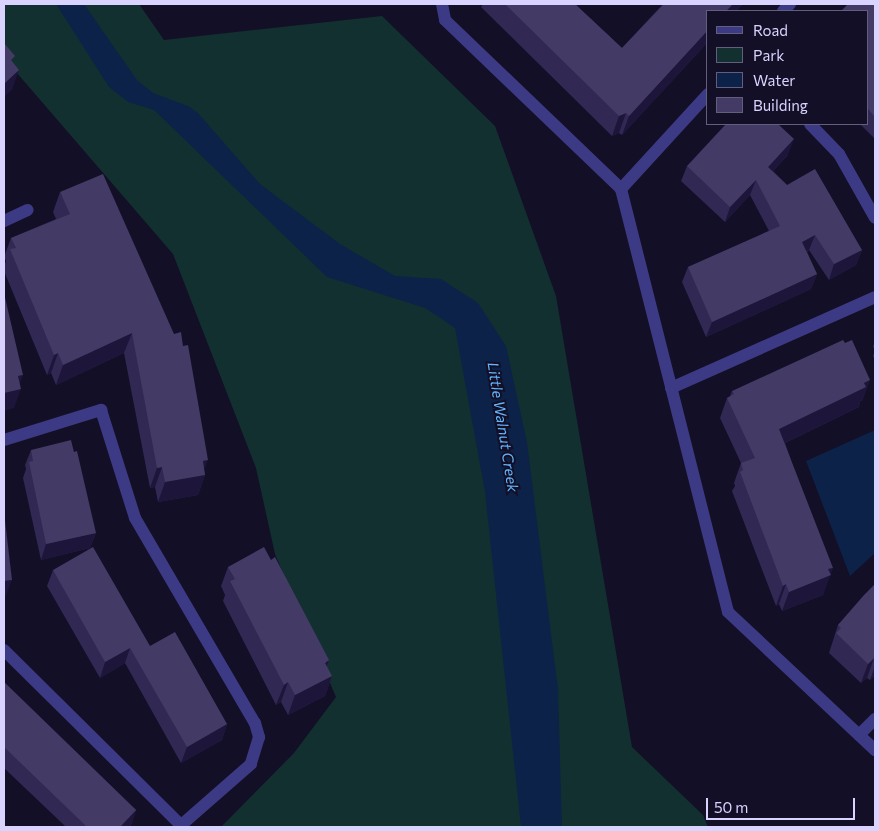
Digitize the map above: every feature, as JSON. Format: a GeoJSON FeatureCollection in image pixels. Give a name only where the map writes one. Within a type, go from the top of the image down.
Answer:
{"type":"FeatureCollection","features":[{"type":"Feature","properties":{"kind":"lane"},"geometry":{"type":"LineString","coordinates":[[442,4],[445,20],[621,189],[728,612],[875,750]]}},
{"type":"Feature","properties":{"kind":"lane"},"geometry":{"type":"LineString","coordinates":[[621,189],[706,96]]}},
{"type":"Feature","properties":{"kind":"lane"},"geometry":{"type":"LineString","coordinates":[[811,125],[839,154],[875,218]]}},
{"type":"Feature","properties":{"kind":"lane"},"geometry":{"type":"LineString","coordinates":[[4,221],[28,210]]}},
{"type":"Feature","properties":{"kind":"lane"},"geometry":{"type":"LineString","coordinates":[[671,388],[875,297]]}},
{"type":"Feature","properties":{"kind":"lane"},"geometry":{"type":"LineString","coordinates":[[4,440],[101,410],[135,518],[255,723],[259,738],[251,764],[180,826],[4,650]]}},
{"type":"Feature","properties":{"kind":"lane"},"geometry":{"type":"LineString","coordinates":[[859,736],[875,719]]}},
{"type":"Feature","properties":{"kind":"green space"},"geometry":{"type":"Polygon","coordinates":[[[4,4],[139,4],[164,40],[382,16],[495,126],[556,296],[632,747],[703,815],[708,827],[221,827],[294,753],[336,697],[275,554],[256,468],[173,254],[4,58],[4,4]]]}},
{"type":"Feature","properties":{"kind":"water","name":"Little Walnut Creek"},"geometry":{"type":"Polygon","coordinates":[[[56,4],[84,4],[137,80],[153,93],[188,106],[198,113],[260,184],[340,244],[395,276],[441,279],[478,303],[506,346],[527,442],[558,689],[562,827],[521,827],[485,492],[455,328],[425,308],[327,277],[154,110],[128,102],[109,87],[56,4]]]}},
{"type":"Feature","properties":{"kind":"water"},"geometry":{"type":"Polygon","coordinates":[[[875,430],[875,553],[850,576],[806,461],[875,430]]]}},
{"type":"Feature","properties":{"kind":"building"},"geometry":{"type":"Polygon","coordinates":[[[505,4],[575,4],[622,48],[664,4],[733,4],[727,10],[706,10],[706,32],[629,116],[626,113],[619,116],[505,4]]]}},
{"type":"Feature","properties":{"kind":"building"},"geometry":{"type":"Polygon","coordinates":[[[848,4],[875,4],[875,117],[869,110],[869,10],[842,10],[848,4]]]}},
{"type":"Feature","properties":{"kind":"building"},"geometry":{"type":"Polygon","coordinates":[[[4,43],[15,56],[11,60],[19,70],[4,84],[4,43]]]}},
{"type":"Feature","properties":{"kind":"building"},"geometry":{"type":"Polygon","coordinates":[[[725,125],[779,125],[794,139],[768,167],[787,185],[815,169],[862,250],[834,264],[815,235],[802,242],[817,274],[712,322],[688,267],[780,226],[756,180],[730,207],[687,166],[725,125]]]}},
{"type":"Feature","properties":{"kind":"building"},"geometry":{"type":"Polygon","coordinates":[[[103,174],[174,334],[181,332],[183,346],[188,345],[208,460],[203,461],[205,475],[165,482],[162,467],[157,468],[132,333],[63,365],[58,353],[54,355],[10,249],[16,248],[11,238],[70,214],[60,192],[103,174]]]}},
{"type":"Feature","properties":{"kind":"building"},"geometry":{"type":"Polygon","coordinates":[[[4,293],[23,375],[18,376],[21,389],[4,393],[4,293]]]}},
{"type":"Feature","properties":{"kind":"building"},"geometry":{"type":"Polygon","coordinates":[[[843,340],[845,343],[852,340],[870,380],[864,383],[866,387],[779,429],[833,568],[828,569],[831,575],[789,592],[786,584],[783,586],[740,472],[743,470],[741,463],[755,458],[727,398],[734,394],[732,391],[843,340]]]}},
{"type":"Feature","properties":{"kind":"building"},"geometry":{"type":"Polygon","coordinates":[[[71,440],[74,452],[77,451],[96,533],[46,544],[29,462],[33,461],[31,450],[71,440]]]}},
{"type":"Feature","properties":{"kind":"building"},"geometry":{"type":"Polygon","coordinates":[[[4,512],[12,580],[4,581],[4,512]]]}},
{"type":"Feature","properties":{"kind":"building"},"geometry":{"type":"Polygon","coordinates":[[[93,547],[150,646],[175,632],[227,724],[187,747],[130,648],[105,662],[53,570],[93,547]]]}},
{"type":"Feature","properties":{"kind":"building"},"geometry":{"type":"Polygon","coordinates":[[[264,547],[271,560],[275,557],[329,660],[325,663],[332,676],[295,695],[288,682],[284,685],[230,581],[235,579],[228,567],[264,547]]]}},
{"type":"Feature","properties":{"kind":"building"},"geometry":{"type":"Polygon","coordinates":[[[875,584],[875,659],[868,664],[836,633],[841,628],[838,625],[875,584]]]}},
{"type":"Feature","properties":{"kind":"building"},"geometry":{"type":"Polygon","coordinates":[[[4,682],[136,810],[120,827],[87,827],[4,747],[4,682]]]}}]}
